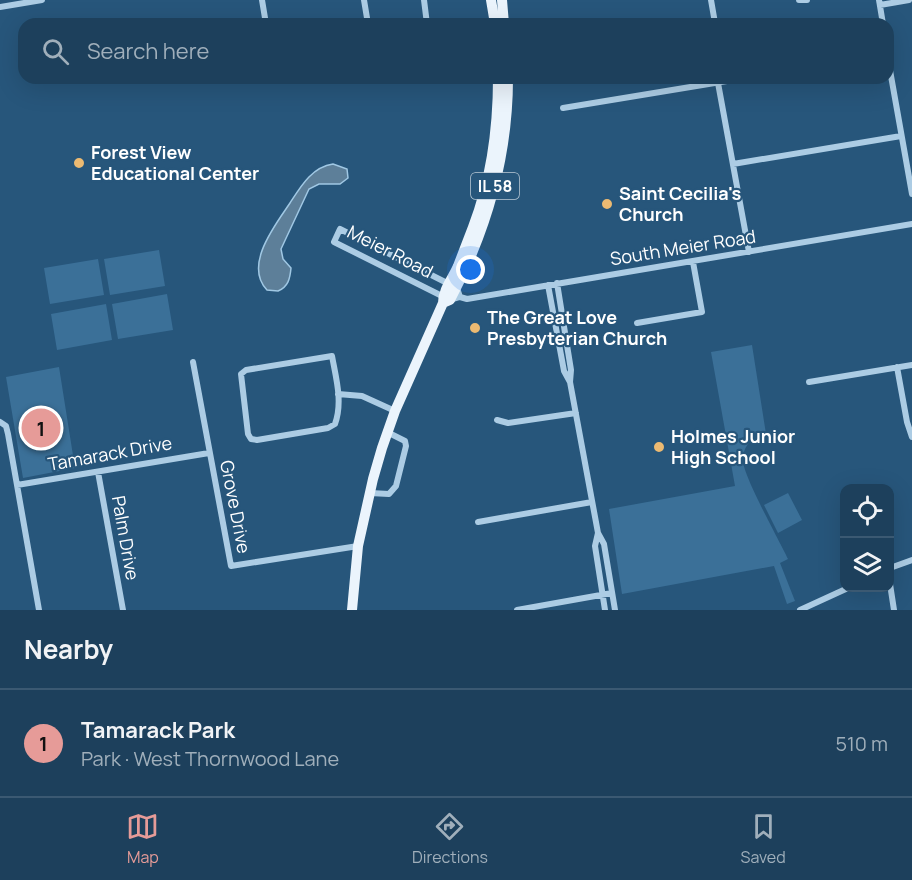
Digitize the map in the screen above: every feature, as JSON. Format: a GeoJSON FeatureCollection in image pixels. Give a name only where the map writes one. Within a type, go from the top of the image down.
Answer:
{"type":"FeatureCollection","features":[{"type":"Feature","properties":{"kind":"main road"},"geometry":{"type":"LineString","coordinates":[[491,0],[494,18]]}},
{"type":"Feature","properties":{"kind":"main road"},"geometry":{"type":"LineString","coordinates":[[502,0],[504,18]]}},
{"type":"Feature","properties":{"kind":"main road","name":"IL 58"},"geometry":{"type":"LineString","coordinates":[[450,294],[485,186],[495,133],[498,84]]}},
{"type":"Feature","properties":{"kind":"main road","name":"IL 58"},"geometry":{"type":"LineString","coordinates":[[352,610],[358,546],[387,432],[430,330],[476,246],[494,192],[505,136],[508,84]]}},
{"type":"Feature","properties":{"kind":"street"},"geometry":{"type":"LineString","coordinates":[[0,7],[42,0]]}},
{"type":"Feature","properties":{"kind":"street"},"geometry":{"type":"LineString","coordinates":[[262,0],[265,18]]}},
{"type":"Feature","properties":{"kind":"street"},"geometry":{"type":"LineString","coordinates":[[364,0],[367,18]]}},
{"type":"Feature","properties":{"kind":"street"},"geometry":{"type":"LineString","coordinates":[[424,0],[426,18]]}},
{"type":"Feature","properties":{"kind":"street"},"geometry":{"type":"LineString","coordinates":[[711,0],[714,18]]}},
{"type":"Feature","properties":{"kind":"street"},"geometry":{"type":"LineString","coordinates":[[799,0],[807,0]]}},
{"type":"Feature","properties":{"kind":"street"},"geometry":{"type":"LineString","coordinates":[[882,18],[880,2],[909,0]]}},
{"type":"Feature","properties":{"kind":"street"},"geometry":{"type":"LineString","coordinates":[[563,108],[712,84]]}},
{"type":"Feature","properties":{"kind":"street"},"geometry":{"type":"LineString","coordinates":[[718,84],[749,252]]}},
{"type":"Feature","properties":{"kind":"street"},"geometry":{"type":"LineString","coordinates":[[892,84],[912,194]]}},
{"type":"Feature","properties":{"kind":"street"},"geometry":{"type":"LineString","coordinates":[[733,164],[901,136]]}},
{"type":"Feature","properties":{"kind":"street","name":"South Meier Road"},"geometry":{"type":"LineString","coordinates":[[450,294],[467,299],[912,224]]}},
{"type":"Feature","properties":{"kind":"street","name":"Meier Road"},"geometry":{"type":"LineString","coordinates":[[340,229],[450,294],[334,242],[340,229]]}},
{"type":"Feature","properties":{"kind":"street"},"geometry":{"type":"LineString","coordinates":[[637,323],[702,312],[693,262]]}},
{"type":"Feature","properties":{"kind":"street"},"geometry":{"type":"LineString","coordinates":[[557,283],[572,370],[570,382]]}},
{"type":"Feature","properties":{"kind":"street"},"geometry":{"type":"LineString","coordinates":[[548,285],[564,371],[570,382],[598,534],[604,544],[615,610]]}},
{"type":"Feature","properties":{"kind":"street"},"geometry":{"type":"LineString","coordinates":[[332,356],[339,394],[339,413],[335,424],[328,428],[251,439],[248,434],[241,374],[246,370],[332,356]]}},
{"type":"Feature","properties":{"kind":"street","name":"Grove Drive"},"geometry":{"type":"LineString","coordinates":[[193,362],[231,566],[358,546]]}},
{"type":"Feature","properties":{"kind":"street"},"geometry":{"type":"LineString","coordinates":[[809,382],[912,365]]}},
{"type":"Feature","properties":{"kind":"street"},"geometry":{"type":"LineString","coordinates":[[897,367],[912,437]]}},
{"type":"Feature","properties":{"kind":"street"},"geometry":{"type":"LineString","coordinates":[[339,394],[362,396],[395,411]]}},
{"type":"Feature","properties":{"kind":"street"},"geometry":{"type":"LineString","coordinates":[[496,420],[508,423],[576,413]]}},
{"type":"Feature","properties":{"kind":"street"},"geometry":{"type":"LineString","coordinates":[[2,423],[8,434],[39,610]]}},
{"type":"Feature","properties":{"kind":"street"},"geometry":{"type":"LineString","coordinates":[[370,493],[389,494],[396,486],[406,446],[405,441],[387,432]]}},
{"type":"Feature","properties":{"kind":"street","name":"Tamarack Drive"},"geometry":{"type":"LineString","coordinates":[[17,485],[209,453]]}},
{"type":"Feature","properties":{"kind":"street","name":"Palm Drive"},"geometry":{"type":"LineString","coordinates":[[98,472],[123,610]]}},
{"type":"Feature","properties":{"kind":"street"},"geometry":{"type":"LineString","coordinates":[[478,522],[592,502]]}},
{"type":"Feature","properties":{"kind":"street"},"geometry":{"type":"LineString","coordinates":[[598,534],[594,546],[605,610]]}},
{"type":"Feature","properties":{"kind":"street"},"geometry":{"type":"LineString","coordinates":[[894,567],[912,560]]}},
{"type":"Feature","properties":{"kind":"street"},"geometry":{"type":"LineString","coordinates":[[801,610],[840,592]]}},
{"type":"Feature","properties":{"kind":"street"},"geometry":{"type":"LineString","coordinates":[[891,592],[894,610]]}},
{"type":"Feature","properties":{"kind":"street"},"geometry":{"type":"LineString","coordinates":[[517,610],[612,593]]}},
{"type":"Feature","properties":{"kind":"shaded area"},"geometry":{"type":"Polygon","coordinates":[[[333,164],[347,169],[348,178],[340,184],[319,184],[309,189],[281,249],[283,259],[291,268],[288,282],[278,291],[267,290],[258,269],[264,245],[270,233],[308,178],[319,169],[333,164]]]}},
{"type":"Feature","properties":{"kind":"shaded area"},"geometry":{"type":"Polygon","coordinates":[[[159,250],[165,286],[110,295],[104,259],[159,250]]]}},
{"type":"Feature","properties":{"kind":"shaded area"},"geometry":{"type":"Polygon","coordinates":[[[98,259],[104,295],[50,304],[44,268],[98,259]]]}},
{"type":"Feature","properties":{"kind":"shaded area"},"geometry":{"type":"Polygon","coordinates":[[[167,294],[173,330],[118,339],[112,304],[167,294]]]}},
{"type":"Feature","properties":{"kind":"shaded area"},"geometry":{"type":"Polygon","coordinates":[[[106,304],[112,340],[57,350],[51,314],[106,304]]]}},
{"type":"Feature","properties":{"kind":"shaded area"},"geometry":{"type":"Polygon","coordinates":[[[752,345],[766,434],[747,446],[743,454],[744,468],[788,559],[780,563],[795,601],[787,604],[774,566],[622,594],[609,509],[735,486],[711,352],[752,345]]]}},
{"type":"Feature","properties":{"kind":"shaded area"},"geometry":{"type":"Polygon","coordinates":[[[59,367],[75,468],[23,478],[6,377],[59,367]]]}},
{"type":"Feature","properties":{"kind":"shaded area"},"geometry":{"type":"Polygon","coordinates":[[[788,493],[802,520],[778,533],[764,505],[788,493]]]}},
{"type":"Feature","properties":{"kind":"place","name":"Forest View Educational Center"},"geometry":{"type":"Point","coordinates":[79,163]}},
{"type":"Feature","properties":{"kind":"place","name":"Saint Cecilia's Church"},"geometry":{"type":"Point","coordinates":[607,204]}},
{"type":"Feature","properties":{"kind":"place","name":"The Great Love Presbyterian Church"},"geometry":{"type":"Point","coordinates":[475,328]}},
{"type":"Feature","properties":{"kind":"place","name":"Tamarack Park"},"geometry":{"type":"Point","coordinates":[41,428]}},
{"type":"Feature","properties":{"kind":"place","name":"Holmes Junior High School"},"geometry":{"type":"Point","coordinates":[659,447]}}]}
